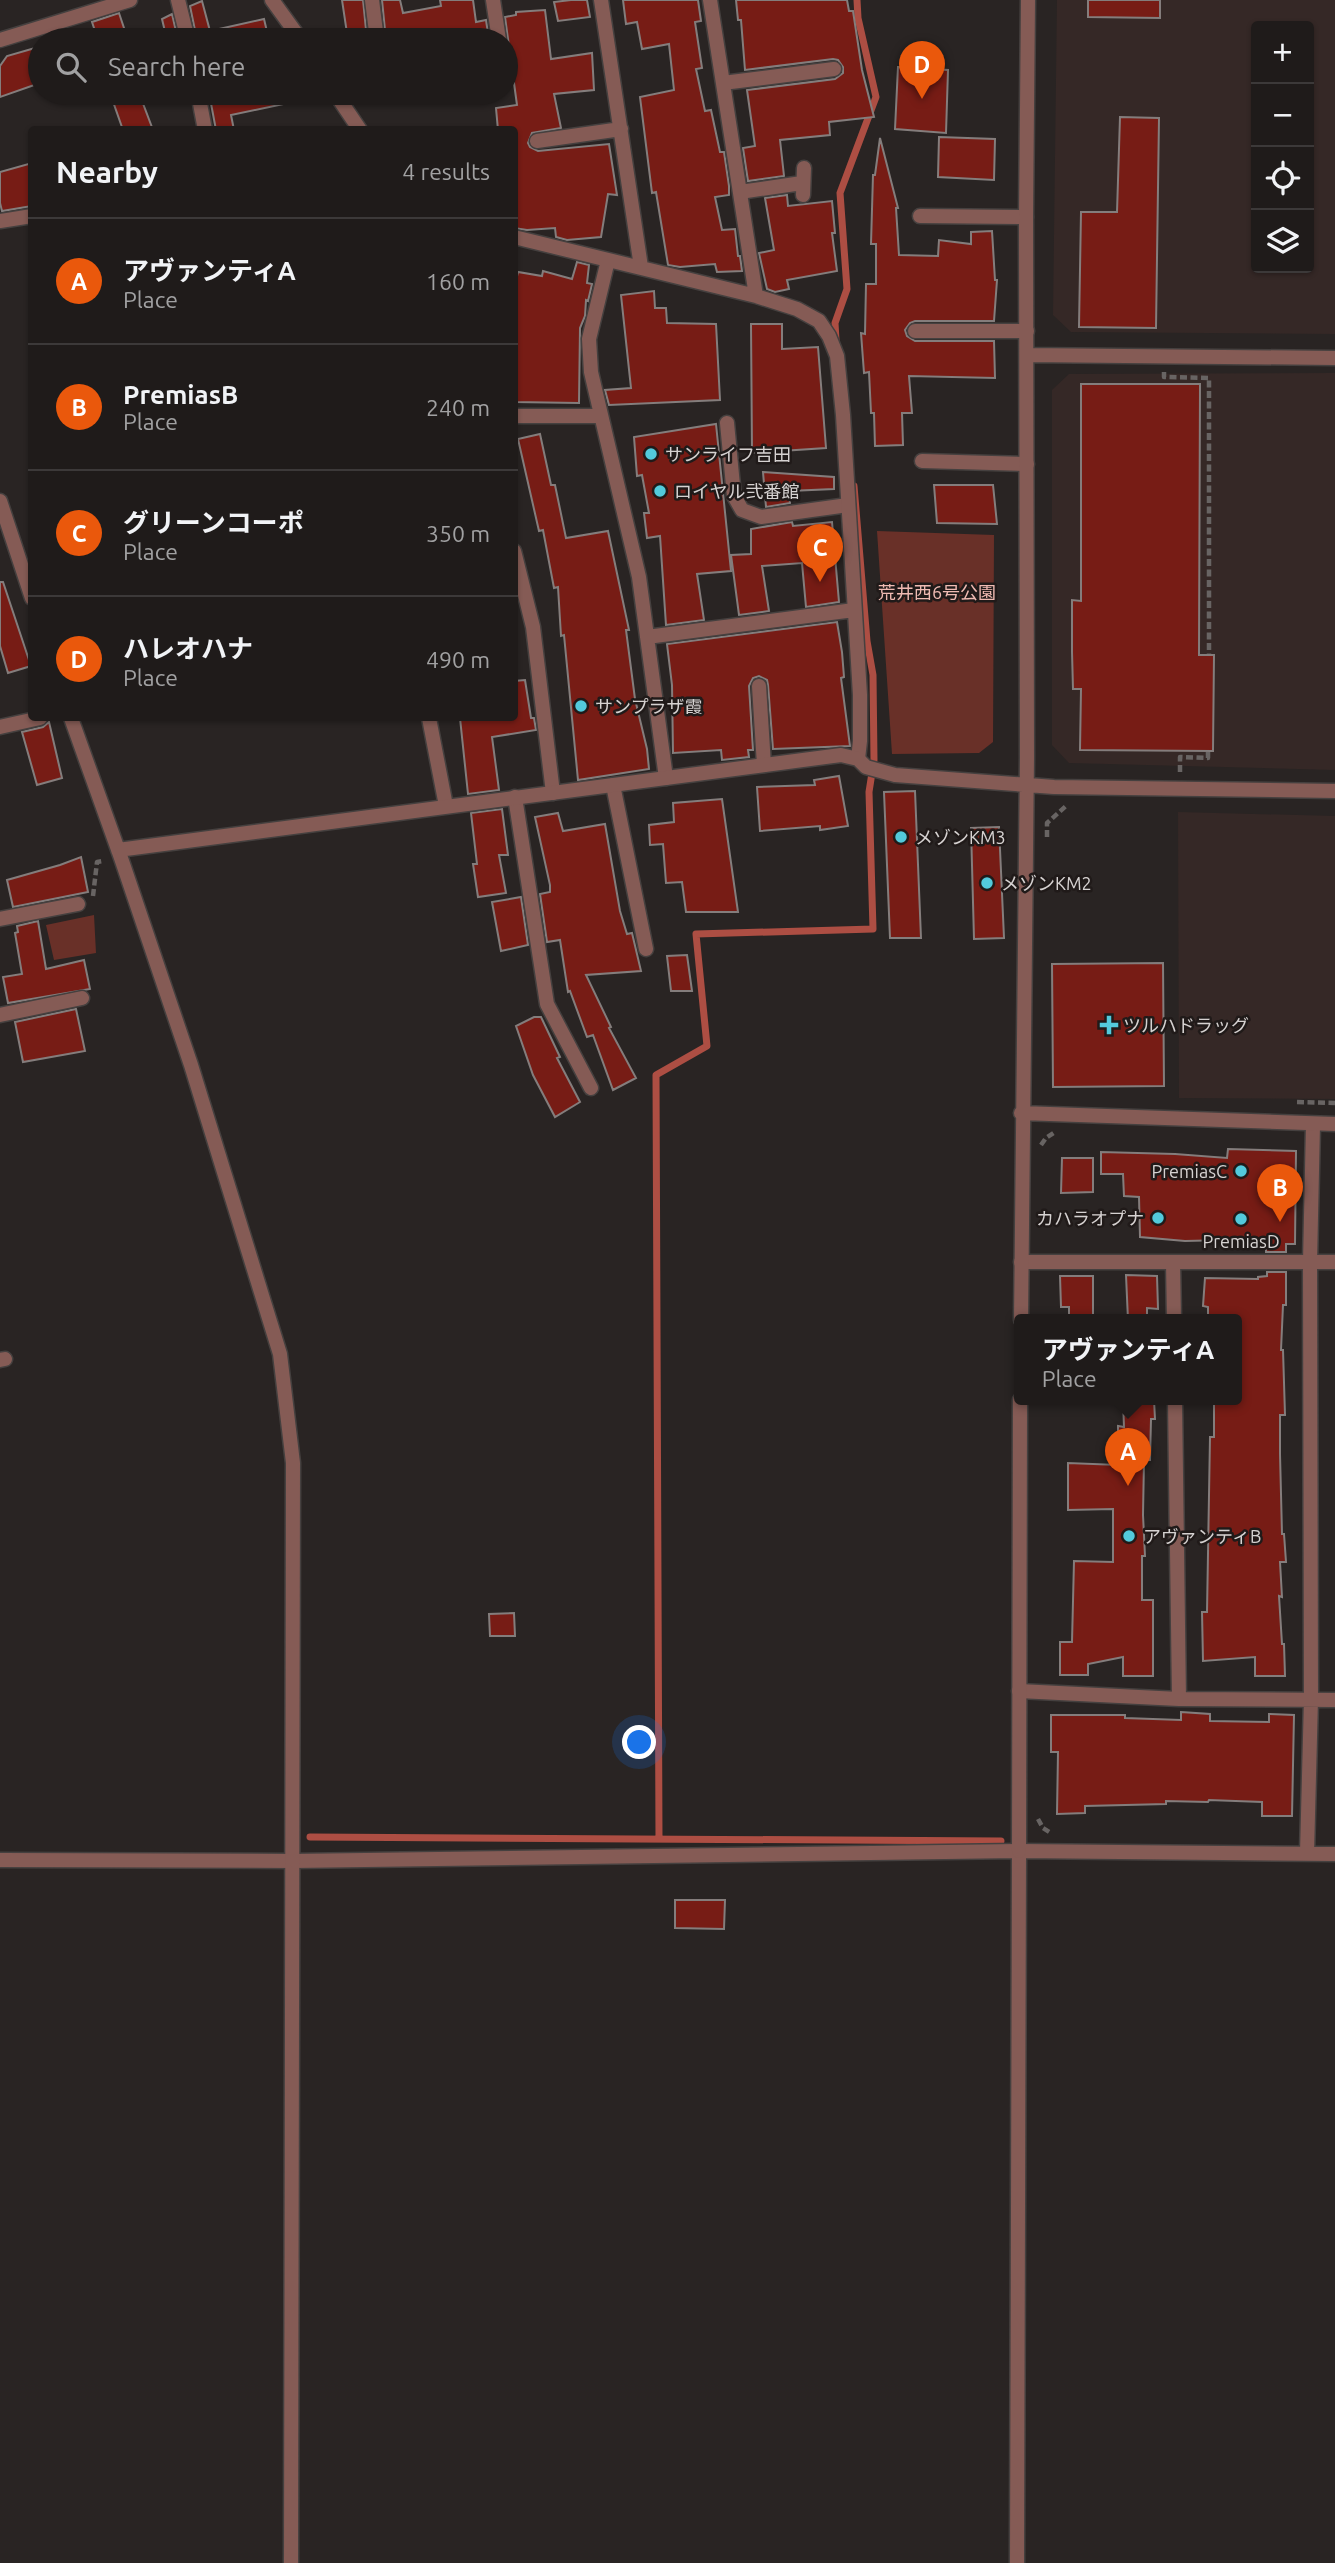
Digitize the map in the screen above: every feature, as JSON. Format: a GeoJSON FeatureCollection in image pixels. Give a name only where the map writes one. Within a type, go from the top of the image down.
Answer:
{"type":"FeatureCollection","features":[{"type":"Feature","properties":{"kind":"street"},"geometry":{"type":"LineString","coordinates":[[39,28],[130,0]]}},
{"type":"Feature","properties":{"kind":"street"},"geometry":{"type":"LineString","coordinates":[[177,0],[185,28]]}},
{"type":"Feature","properties":{"kind":"street"},"geometry":{"type":"LineString","coordinates":[[372,0],[376,28]]}},
{"type":"Feature","properties":{"kind":"street"},"geometry":{"type":"LineString","coordinates":[[493,0],[497,28]]}},
{"type":"Feature","properties":{"kind":"street"},"geometry":{"type":"LineString","coordinates":[[601,0],[641,267]]}},
{"type":"Feature","properties":{"kind":"street"},"geometry":{"type":"LineString","coordinates":[[710,0],[756,296]]}},
{"type":"Feature","properties":{"kind":"street"},"geometry":{"type":"LineString","coordinates":[[1021,1314],[1026,784],[1028,0]]}},
{"type":"Feature","properties":{"kind":"street"},"geometry":{"type":"LineString","coordinates":[[275,1],[293,28]]}},
{"type":"Feature","properties":{"kind":"street"},"geometry":{"type":"LineString","coordinates":[[0,40],[28,31]]}},
{"type":"Feature","properties":{"kind":"street"},"geometry":{"type":"LineString","coordinates":[[723,83],[834,69]]}},
{"type":"Feature","properties":{"kind":"street"},"geometry":{"type":"LineString","coordinates":[[200,105],[204,126]]}},
{"type":"Feature","properties":{"kind":"street"},"geometry":{"type":"LineString","coordinates":[[343,105],[357,126]]}},
{"type":"Feature","properties":{"kind":"street"},"geometry":{"type":"LineString","coordinates":[[537,141],[621,129]]}},
{"type":"Feature","properties":{"kind":"street"},"geometry":{"type":"LineString","coordinates":[[740,192],[803,182]]}},
{"type":"Feature","properties":{"kind":"street"},"geometry":{"type":"LineString","coordinates":[[919,216],[1026,217]]}},
{"type":"Feature","properties":{"kind":"street"},"geometry":{"type":"LineString","coordinates":[[0,221],[28,217]]}},
{"type":"Feature","properties":{"kind":"street"},"geometry":{"type":"LineString","coordinates":[[518,238],[756,296],[797,309],[819,321],[829,336],[837,356],[860,695],[862,763]]}},
{"type":"Feature","properties":{"kind":"street"},"geometry":{"type":"LineString","coordinates":[[608,260],[589,339],[591,372],[639,578],[666,778]]}},
{"type":"Feature","properties":{"kind":"street"},"geometry":{"type":"LineString","coordinates":[[915,331],[1027,331]]}},
{"type":"Feature","properties":{"kind":"street"},"geometry":{"type":"LineString","coordinates":[[1027,355],[1335,358]]}},
{"type":"Feature","properties":{"kind":"street"},"geometry":{"type":"LineString","coordinates":[[518,416],[601,416]]}},
{"type":"Feature","properties":{"kind":"street"},"geometry":{"type":"LineString","coordinates":[[727,423],[734,496],[742,510],[761,517],[848,505]]}},
{"type":"Feature","properties":{"kind":"street"},"geometry":{"type":"LineString","coordinates":[[922,461],[1027,464]]}},
{"type":"Feature","properties":{"kind":"street"},"geometry":{"type":"LineString","coordinates":[[0,501],[28,586]]}},
{"type":"Feature","properties":{"kind":"street"},"geometry":{"type":"LineString","coordinates":[[518,566],[533,628],[553,793]]}},
{"type":"Feature","properties":{"kind":"street"},"geometry":{"type":"LineString","coordinates":[[648,637],[854,610]]}},
{"type":"Feature","properties":{"kind":"street"},"geometry":{"type":"LineString","coordinates":[[759,686],[764,765]]}},
{"type":"Feature","properties":{"kind":"street"},"geometry":{"type":"LineString","coordinates":[[0,727],[28,721]]}},
{"type":"Feature","properties":{"kind":"street"},"geometry":{"type":"LineString","coordinates":[[72,721],[191,1065],[280,1354],[293,1463],[291,2563]]}},
{"type":"Feature","properties":{"kind":"street"},"geometry":{"type":"LineString","coordinates":[[430,721],[446,806]]}},
{"type":"Feature","properties":{"kind":"street"},"geometry":{"type":"LineString","coordinates":[[120,854],[446,806],[841,755],[882,772],[1026,784],[1335,791]]}},
{"type":"Feature","properties":{"kind":"street"},"geometry":{"type":"LineString","coordinates":[[613,785],[646,949]]}},
{"type":"Feature","properties":{"kind":"street"},"geometry":{"type":"LineString","coordinates":[[515,797],[547,1004],[591,1088]]}},
{"type":"Feature","properties":{"kind":"street"},"geometry":{"type":"LineString","coordinates":[[0,919],[78,904]]}},
{"type":"Feature","properties":{"kind":"street"},"geometry":{"type":"LineString","coordinates":[[0,1014],[82,998]]}},
{"type":"Feature","properties":{"kind":"street"},"geometry":{"type":"LineString","coordinates":[[1021,1113],[1335,1124]]}},
{"type":"Feature","properties":{"kind":"street"},"geometry":{"type":"LineString","coordinates":[[1307,1853],[1311,1699],[1310,1262],[1313,1125]]}},
{"type":"Feature","properties":{"kind":"street"},"geometry":{"type":"LineString","coordinates":[[1021,1262],[1335,1262]]}},
{"type":"Feature","properties":{"kind":"street"},"geometry":{"type":"LineString","coordinates":[[1173,1262],[1174,1314]]}},
{"type":"Feature","properties":{"kind":"street"},"geometry":{"type":"LineString","coordinates":[[1017,2563],[1020,1405]]}},
{"type":"Feature","properties":{"kind":"street"},"geometry":{"type":"LineString","coordinates":[[1175,1405],[1179,1699]]}},
{"type":"Feature","properties":{"kind":"street"},"geometry":{"type":"LineString","coordinates":[[1019,1691],[1179,1699],[1335,1700]]}},
{"type":"Feature","properties":{"kind":"street"},"geometry":{"type":"LineString","coordinates":[[0,1860],[293,1861],[1019,1851],[1335,1854]]}},
{"type":"Feature","properties":{"kind":"path"},"geometry":{"type":"LineString","coordinates":[[1165,368],[1164,377],[1209,377],[1209,654]]}},
{"type":"Feature","properties":{"kind":"path"},"geometry":{"type":"LineString","coordinates":[[1180,772],[1180,757],[1208,758],[1208,752]]}},
{"type":"Feature","properties":{"kind":"path"},"geometry":{"type":"LineString","coordinates":[[1046,850],[1047,823],[1065,806],[1078,806]]}},
{"type":"Feature","properties":{"kind":"path"},"geometry":{"type":"LineString","coordinates":[[78,904],[93,898],[97,862],[120,854]]}},
{"type":"Feature","properties":{"kind":"path"},"geometry":{"type":"LineString","coordinates":[[1294,1102],[1335,1102]]}},
{"type":"Feature","properties":{"kind":"path"},"geometry":{"type":"LineString","coordinates":[[1039,1154],[1046,1138],[1062,1129]]}},
{"type":"Feature","properties":{"kind":"path"},"geometry":{"type":"LineString","coordinates":[[1037,1817],[1043,1828],[1056,1834]]}},
{"type":"Feature","properties":{"kind":"shaded area"},"geometry":{"type":"Polygon","coordinates":[[[1057,0],[1335,0],[1335,334],[1071,332],[1053,315],[1057,0]]]}},
{"type":"Feature","properties":{"kind":"shaded area"},"geometry":{"type":"Polygon","coordinates":[[[1335,373],[1335,770],[1069,763],[1052,745],[1052,390],[1069,374],[1335,373]]]}},
{"type":"Feature","properties":{"kind":"shaded area"},"geometry":{"type":"Polygon","coordinates":[[[1178,812],[1335,816],[1335,1099],[1179,1098],[1178,812]]]}},
{"type":"Feature","properties":{"kind":"green space","name":"荒井西6号公園"},"geometry":{"type":"Polygon","coordinates":[[[877,531],[994,535],[993,742],[979,753],[892,754],[877,531]]]}},
{"type":"Feature","properties":{"kind":"green space"},"geometry":{"type":"Polygon","coordinates":[[[94,915],[96,953],[54,960],[46,925],[94,915]]]}},
{"type":"Feature","properties":{"kind":"building"},"geometry":{"type":"Polygon","coordinates":[[[342,0],[363,0],[366,28],[346,28],[342,0]]]}},
{"type":"Feature","properties":{"kind":"building"},"geometry":{"type":"Polygon","coordinates":[[[382,0],[400,0],[403,13],[441,6],[440,0],[473,0],[476,22],[486,20],[487,28],[385,28],[382,0]]]}},
{"type":"Feature","properties":{"kind":"building"},"geometry":{"type":"Polygon","coordinates":[[[587,0],[590,17],[558,21],[554,2],[587,0]]]}},
{"type":"Feature","properties":{"kind":"building"},"geometry":{"type":"Polygon","coordinates":[[[623,0],[698,0],[701,21],[695,22],[702,68],[696,69],[705,111],[711,110],[720,152],[724,152],[729,186],[729,195],[715,197],[722,230],[735,229],[742,271],[717,272],[715,264],[680,267],[668,265],[656,192],[652,193],[640,97],[674,90],[669,44],[642,49],[637,22],[626,24],[623,0]]]}},
{"type":"Feature","properties":{"kind":"building"},"geometry":{"type":"Polygon","coordinates":[[[736,0],[847,0],[849,11],[853,11],[862,70],[874,117],[829,122],[830,135],[780,140],[784,176],[748,181],[743,148],[755,146],[747,90],[835,79],[843,73],[843,67],[838,60],[833,59],[745,70],[741,20],[738,20],[736,0]]]}},
{"type":"Feature","properties":{"kind":"building"},"geometry":{"type":"Polygon","coordinates":[[[1088,0],[1160,0],[1160,18],[1088,17],[1088,0]]]}},
{"type":"Feature","properties":{"kind":"building"},"geometry":{"type":"Polygon","coordinates":[[[202,1],[209,28],[195,28],[190,6],[202,1]]]}},
{"type":"Feature","properties":{"kind":"building"},"geometry":{"type":"Polygon","coordinates":[[[545,10],[551,59],[592,53],[594,90],[554,94],[561,128],[532,133],[528,143],[538,151],[609,144],[617,195],[608,194],[601,237],[567,240],[556,237],[555,228],[518,229],[518,126],[498,126],[496,108],[518,105],[518,28],[506,28],[505,17],[516,15],[516,12],[545,10]]]}},
{"type":"Feature","properties":{"kind":"building"},"geometry":{"type":"Polygon","coordinates":[[[119,13],[124,28],[94,28],[92,22],[119,13]]]}},
{"type":"Feature","properties":{"kind":"building"},"geometry":{"type":"Polygon","coordinates":[[[172,14],[175,28],[164,28],[162,19],[172,14]]]}},
{"type":"Feature","properties":{"kind":"building"},"geometry":{"type":"Polygon","coordinates":[[[264,19],[266,28],[224,28],[264,19]]]}},
{"type":"Feature","properties":{"kind":"building"},"geometry":{"type":"Polygon","coordinates":[[[28,50],[28,87],[0,97],[0,66],[7,56],[28,50]]]}},
{"type":"Feature","properties":{"kind":"building"},"geometry":{"type":"Polygon","coordinates":[[[898,67],[948,70],[946,133],[895,129],[898,67]]]}},
{"type":"Feature","properties":{"kind":"building"},"geometry":{"type":"Polygon","coordinates":[[[114,105],[144,105],[151,126],[122,126],[114,105]]]}},
{"type":"Feature","properties":{"kind":"building"},"geometry":{"type":"Polygon","coordinates":[[[211,105],[279,105],[231,115],[233,126],[215,126],[211,105]]]}},
{"type":"Feature","properties":{"kind":"building"},"geometry":{"type":"Polygon","coordinates":[[[1120,117],[1159,118],[1156,328],[1079,327],[1081,212],[1117,212],[1120,117]]]}},
{"type":"Feature","properties":{"kind":"building"},"geometry":{"type":"Polygon","coordinates":[[[939,137],[995,139],[994,180],[938,177],[939,137]]]}},
{"type":"Feature","properties":{"kind":"building"},"geometry":{"type":"Polygon","coordinates":[[[880,138],[898,208],[899,255],[938,256],[939,240],[971,244],[971,232],[992,231],[997,280],[994,321],[915,321],[905,330],[907,336],[915,341],[994,341],[995,378],[909,376],[912,413],[902,413],[903,445],[875,446],[869,372],[864,373],[861,333],[865,334],[866,284],[876,284],[876,244],[871,244],[873,175],[880,138]]]}},
{"type":"Feature","properties":{"kind":"building"},"geometry":{"type":"Polygon","coordinates":[[[28,164],[28,207],[2,211],[0,172],[28,164]]]}},
{"type":"Feature","properties":{"kind":"building"},"geometry":{"type":"Polygon","coordinates":[[[787,195],[788,206],[832,201],[835,233],[832,233],[837,271],[787,280],[789,289],[775,292],[767,289],[759,253],[774,250],[765,198],[787,195]]]}},
{"type":"Feature","properties":{"kind":"building"},"geometry":{"type":"Polygon","coordinates":[[[577,262],[589,265],[587,283],[592,284],[580,328],[579,403],[518,402],[518,272],[542,276],[543,271],[572,279],[577,262]]]}},
{"type":"Feature","properties":{"kind":"building"},"geometry":{"type":"Polygon","coordinates":[[[654,291],[655,308],[666,308],[667,323],[716,324],[720,400],[609,405],[605,390],[631,388],[621,295],[654,291]]]}},
{"type":"Feature","properties":{"kind":"building"},"geometry":{"type":"Polygon","coordinates":[[[751,324],[782,324],[782,349],[818,347],[826,448],[752,453],[751,324]]]}},
{"type":"Feature","properties":{"kind":"building"},"geometry":{"type":"Polygon","coordinates":[[[1081,384],[1200,384],[1199,655],[1214,655],[1213,751],[1080,750],[1081,689],[1073,689],[1072,600],[1081,601],[1081,384]]]}},
{"type":"Feature","properties":{"kind":"building"},"geometry":{"type":"Polygon","coordinates":[[[716,424],[731,571],[697,574],[704,620],[666,625],[660,536],[647,538],[644,513],[649,513],[642,475],[637,476],[634,437],[716,424]]]}},
{"type":"Feature","properties":{"kind":"building"},"geometry":{"type":"Polygon","coordinates":[[[540,434],[551,485],[555,485],[566,538],[608,531],[629,630],[626,630],[635,699],[649,769],[578,780],[558,587],[554,588],[543,530],[539,531],[518,439],[540,434]]]}},
{"type":"Feature","properties":{"kind":"building"},"geometry":{"type":"Polygon","coordinates":[[[763,472],[834,477],[834,489],[789,491],[790,503],[766,507],[763,472]]]}},
{"type":"Feature","properties":{"kind":"building"},"geometry":{"type":"Polygon","coordinates":[[[934,485],[993,485],[997,524],[937,523],[934,485]]]}},
{"type":"Feature","properties":{"kind":"building"},"geometry":{"type":"Polygon","coordinates":[[[792,522],[793,526],[832,522],[839,602],[806,607],[802,563],[762,566],[769,611],[739,615],[731,555],[751,554],[751,529],[792,522]]]}},
{"type":"Feature","properties":{"kind":"building"},"geometry":{"type":"Polygon","coordinates":[[[0,582],[3,582],[28,657],[28,667],[8,673],[0,646],[0,582]]]}},
{"type":"Feature","properties":{"kind":"building"},"geometry":{"type":"Polygon","coordinates":[[[837,622],[850,746],[773,749],[768,685],[767,680],[759,676],[753,678],[749,686],[753,750],[748,750],[749,757],[722,760],[721,750],[673,753],[672,685],[667,644],[837,622]]]}},
{"type":"Feature","properties":{"kind":"building"},"geometry":{"type":"Polygon","coordinates":[[[525,680],[531,718],[534,718],[536,730],[492,737],[499,790],[468,794],[460,721],[518,721],[518,681],[525,680]]]}},
{"type":"Feature","properties":{"kind":"building"},"geometry":{"type":"Polygon","coordinates":[[[49,722],[62,778],[37,785],[22,732],[43,727],[49,722]]]}},
{"type":"Feature","properties":{"kind":"building"},"geometry":{"type":"Polygon","coordinates":[[[839,776],[848,826],[820,830],[820,826],[760,831],[757,787],[815,785],[814,780],[839,776]]]}},
{"type":"Feature","properties":{"kind":"building","name":"メゾンKM3"},"geometry":{"type":"Polygon","coordinates":[[[915,791],[921,938],[890,938],[884,792],[915,791]]]}},
{"type":"Feature","properties":{"kind":"building"},"geometry":{"type":"Polygon","coordinates":[[[722,799],[738,912],[686,912],[682,882],[666,883],[663,844],[650,845],[649,825],[674,822],[673,803],[722,799]]]}},
{"type":"Feature","properties":{"kind":"building"},"geometry":{"type":"Polygon","coordinates":[[[502,809],[508,855],[499,855],[506,893],[478,897],[473,864],[477,864],[471,813],[502,809]]]}},
{"type":"Feature","properties":{"kind":"building"},"geometry":{"type":"Polygon","coordinates":[[[558,813],[563,831],[605,824],[620,911],[627,934],[632,933],[641,971],[586,975],[611,1027],[609,1028],[636,1078],[613,1090],[593,1035],[587,1037],[570,991],[568,992],[560,940],[547,942],[540,894],[550,892],[550,885],[535,817],[558,813]]]}},
{"type":"Feature","properties":{"kind":"building","name":"メゾンKM2"},"geometry":{"type":"Polygon","coordinates":[[[999,827],[1004,938],[974,939],[971,828],[999,827]]]}},
{"type":"Feature","properties":{"kind":"building"},"geometry":{"type":"Polygon","coordinates":[[[81,857],[88,892],[13,907],[7,880],[81,857]]]}},
{"type":"Feature","properties":{"kind":"building"},"geometry":{"type":"Polygon","coordinates":[[[521,897],[528,945],[501,951],[492,902],[521,897]]]}},
{"type":"Feature","properties":{"kind":"building"},"geometry":{"type":"Polygon","coordinates":[[[38,921],[46,969],[84,960],[90,989],[8,1003],[3,977],[22,974],[15,933],[18,932],[17,926],[38,921]]]}},
{"type":"Feature","properties":{"kind":"building"},"geometry":{"type":"Polygon","coordinates":[[[687,955],[692,991],[671,991],[667,956],[687,955]]]}},
{"type":"Feature","properties":{"kind":"building"},"geometry":{"type":"Polygon","coordinates":[[[1163,963],[1164,1086],[1053,1087],[1052,964],[1163,963]]]}},
{"type":"Feature","properties":{"kind":"building"},"geometry":{"type":"Polygon","coordinates":[[[76,1009],[85,1051],[23,1062],[15,1022],[76,1009]]]}},
{"type":"Feature","properties":{"kind":"building"},"geometry":{"type":"Polygon","coordinates":[[[534,1017],[541,1017],[560,1057],[557,1058],[580,1102],[555,1117],[533,1075],[516,1026],[534,1017]]]}},
{"type":"Feature","properties":{"kind":"building"},"geometry":{"type":"Polygon","coordinates":[[[1228,1149],[1296,1151],[1295,1244],[1286,1244],[1286,1252],[1266,1252],[1266,1239],[1185,1241],[1140,1237],[1139,1197],[1124,1196],[1123,1174],[1101,1174],[1101,1152],[1227,1158],[1228,1149]]]}},
{"type":"Feature","properties":{"kind":"building"},"geometry":{"type":"Polygon","coordinates":[[[1062,1158],[1093,1158],[1093,1192],[1061,1193],[1062,1158]]]}},
{"type":"Feature","properties":{"kind":"building"},"geometry":{"type":"Polygon","coordinates":[[[1267,1272],[1286,1272],[1286,1305],[1283,1305],[1281,1350],[1285,1415],[1280,1415],[1280,1454],[1282,1534],[1286,1562],[1280,1562],[1282,1597],[1279,1596],[1285,1676],[1255,1676],[1255,1657],[1203,1661],[1202,1612],[1207,1612],[1210,1437],[1214,1437],[1214,1405],[1242,1405],[1242,1314],[1208,1314],[1208,1307],[1203,1306],[1205,1278],[1258,1279],[1267,1276],[1267,1272]]]}},
{"type":"Feature","properties":{"kind":"building"},"geometry":{"type":"Polygon","coordinates":[[[1126,1275],[1157,1276],[1158,1309],[1147,1308],[1147,1314],[1128,1314],[1126,1275]]]}},
{"type":"Feature","properties":{"kind":"building"},"geometry":{"type":"Polygon","coordinates":[[[1060,1276],[1093,1276],[1093,1314],[1069,1314],[1069,1307],[1061,1307],[1060,1276]]]}},
{"type":"Feature","properties":{"kind":"building"},"geometry":{"type":"Polygon","coordinates":[[[1123,1405],[1154,1405],[1155,1419],[1151,1419],[1150,1460],[1144,1460],[1145,1556],[1142,1556],[1142,1600],[1153,1600],[1153,1676],[1123,1676],[1123,1657],[1088,1664],[1088,1675],[1060,1675],[1060,1642],[1072,1642],[1074,1561],[1113,1562],[1113,1509],[1068,1510],[1068,1463],[1118,1465],[1118,1426],[1124,1427],[1123,1405]]]}},
{"type":"Feature","properties":{"kind":"building"},"geometry":{"type":"Polygon","coordinates":[[[514,1613],[515,1636],[490,1636],[489,1614],[514,1613]]]}},
{"type":"Feature","properties":{"kind":"building"},"geometry":{"type":"Polygon","coordinates":[[[1181,1712],[1210,1714],[1210,1721],[1269,1722],[1269,1714],[1294,1715],[1292,1816],[1262,1816],[1262,1802],[1209,1800],[1085,1806],[1085,1813],[1057,1814],[1058,1752],[1051,1752],[1051,1715],[1125,1715],[1125,1718],[1181,1720],[1181,1712]]]}},
{"type":"Feature","properties":{"kind":"building"},"geometry":{"type":"Polygon","coordinates":[[[675,1900],[725,1900],[724,1929],[675,1928],[675,1900]]]}},
{"type":"Feature","properties":{"kind":"waterway"},"geometry":{"type":"LineString","coordinates":[[836,340],[835,323],[847,289],[840,193],[876,97],[858,18],[857,0]]}},
{"type":"Feature","properties":{"kind":"waterway"},"geometry":{"type":"LineString","coordinates":[[659,1839],[656,1075],[707,1046],[696,934],[873,929],[869,792],[874,760],[873,675],[867,641],[854,486]]}},
{"type":"Feature","properties":{"kind":"waterway"},"geometry":{"type":"LineString","coordinates":[[310,1837],[1001,1841]]}},
{"type":"Feature","properties":{"kind":"place","name":"ハレオハナ"},"geometry":{"type":"Point","coordinates":[922,99]}},
{"type":"Feature","properties":{"kind":"place","name":"サンライフ吉田"},"geometry":{"type":"Point","coordinates":[651,454]}},
{"type":"Feature","properties":{"kind":"place","name":"ロイヤル弐番館"},"geometry":{"type":"Point","coordinates":[660,491]}},
{"type":"Feature","properties":{"kind":"place","name":"グリーンコーポ"},"geometry":{"type":"Point","coordinates":[820,582]}},
{"type":"Feature","properties":{"kind":"place","name":"サンプラザ霞"},"geometry":{"type":"Point","coordinates":[581,706]}},
{"type":"Feature","properties":{"kind":"place","name":"メゾンKM3"},"geometry":{"type":"Point","coordinates":[901,837]}},
{"type":"Feature","properties":{"kind":"place","name":"メゾンKM2"},"geometry":{"type":"Point","coordinates":[987,883]}},
{"type":"Feature","properties":{"kind":"place","name":"ツルハドラッグ"},"geometry":{"type":"Point","coordinates":[1109,1025]}},
{"type":"Feature","properties":{"kind":"place","name":"PremiasC"},"geometry":{"type":"Point","coordinates":[1241,1171]}},
{"type":"Feature","properties":{"kind":"place","name":"カハラオプナ"},"geometry":{"type":"Point","coordinates":[1158,1218]}},
{"type":"Feature","properties":{"kind":"place","name":"PremiasD"},"geometry":{"type":"Point","coordinates":[1241,1219]}},
{"type":"Feature","properties":{"kind":"place","name":"PremiasB"},"geometry":{"type":"Point","coordinates":[1280,1222]}},
{"type":"Feature","properties":{"kind":"place","name":"アヴァンティA"},"geometry":{"type":"Point","coordinates":[1128,1486]}},
{"type":"Feature","properties":{"kind":"place","name":"アヴァンティB"},"geometry":{"type":"Point","coordinates":[1129,1536]}}]}
